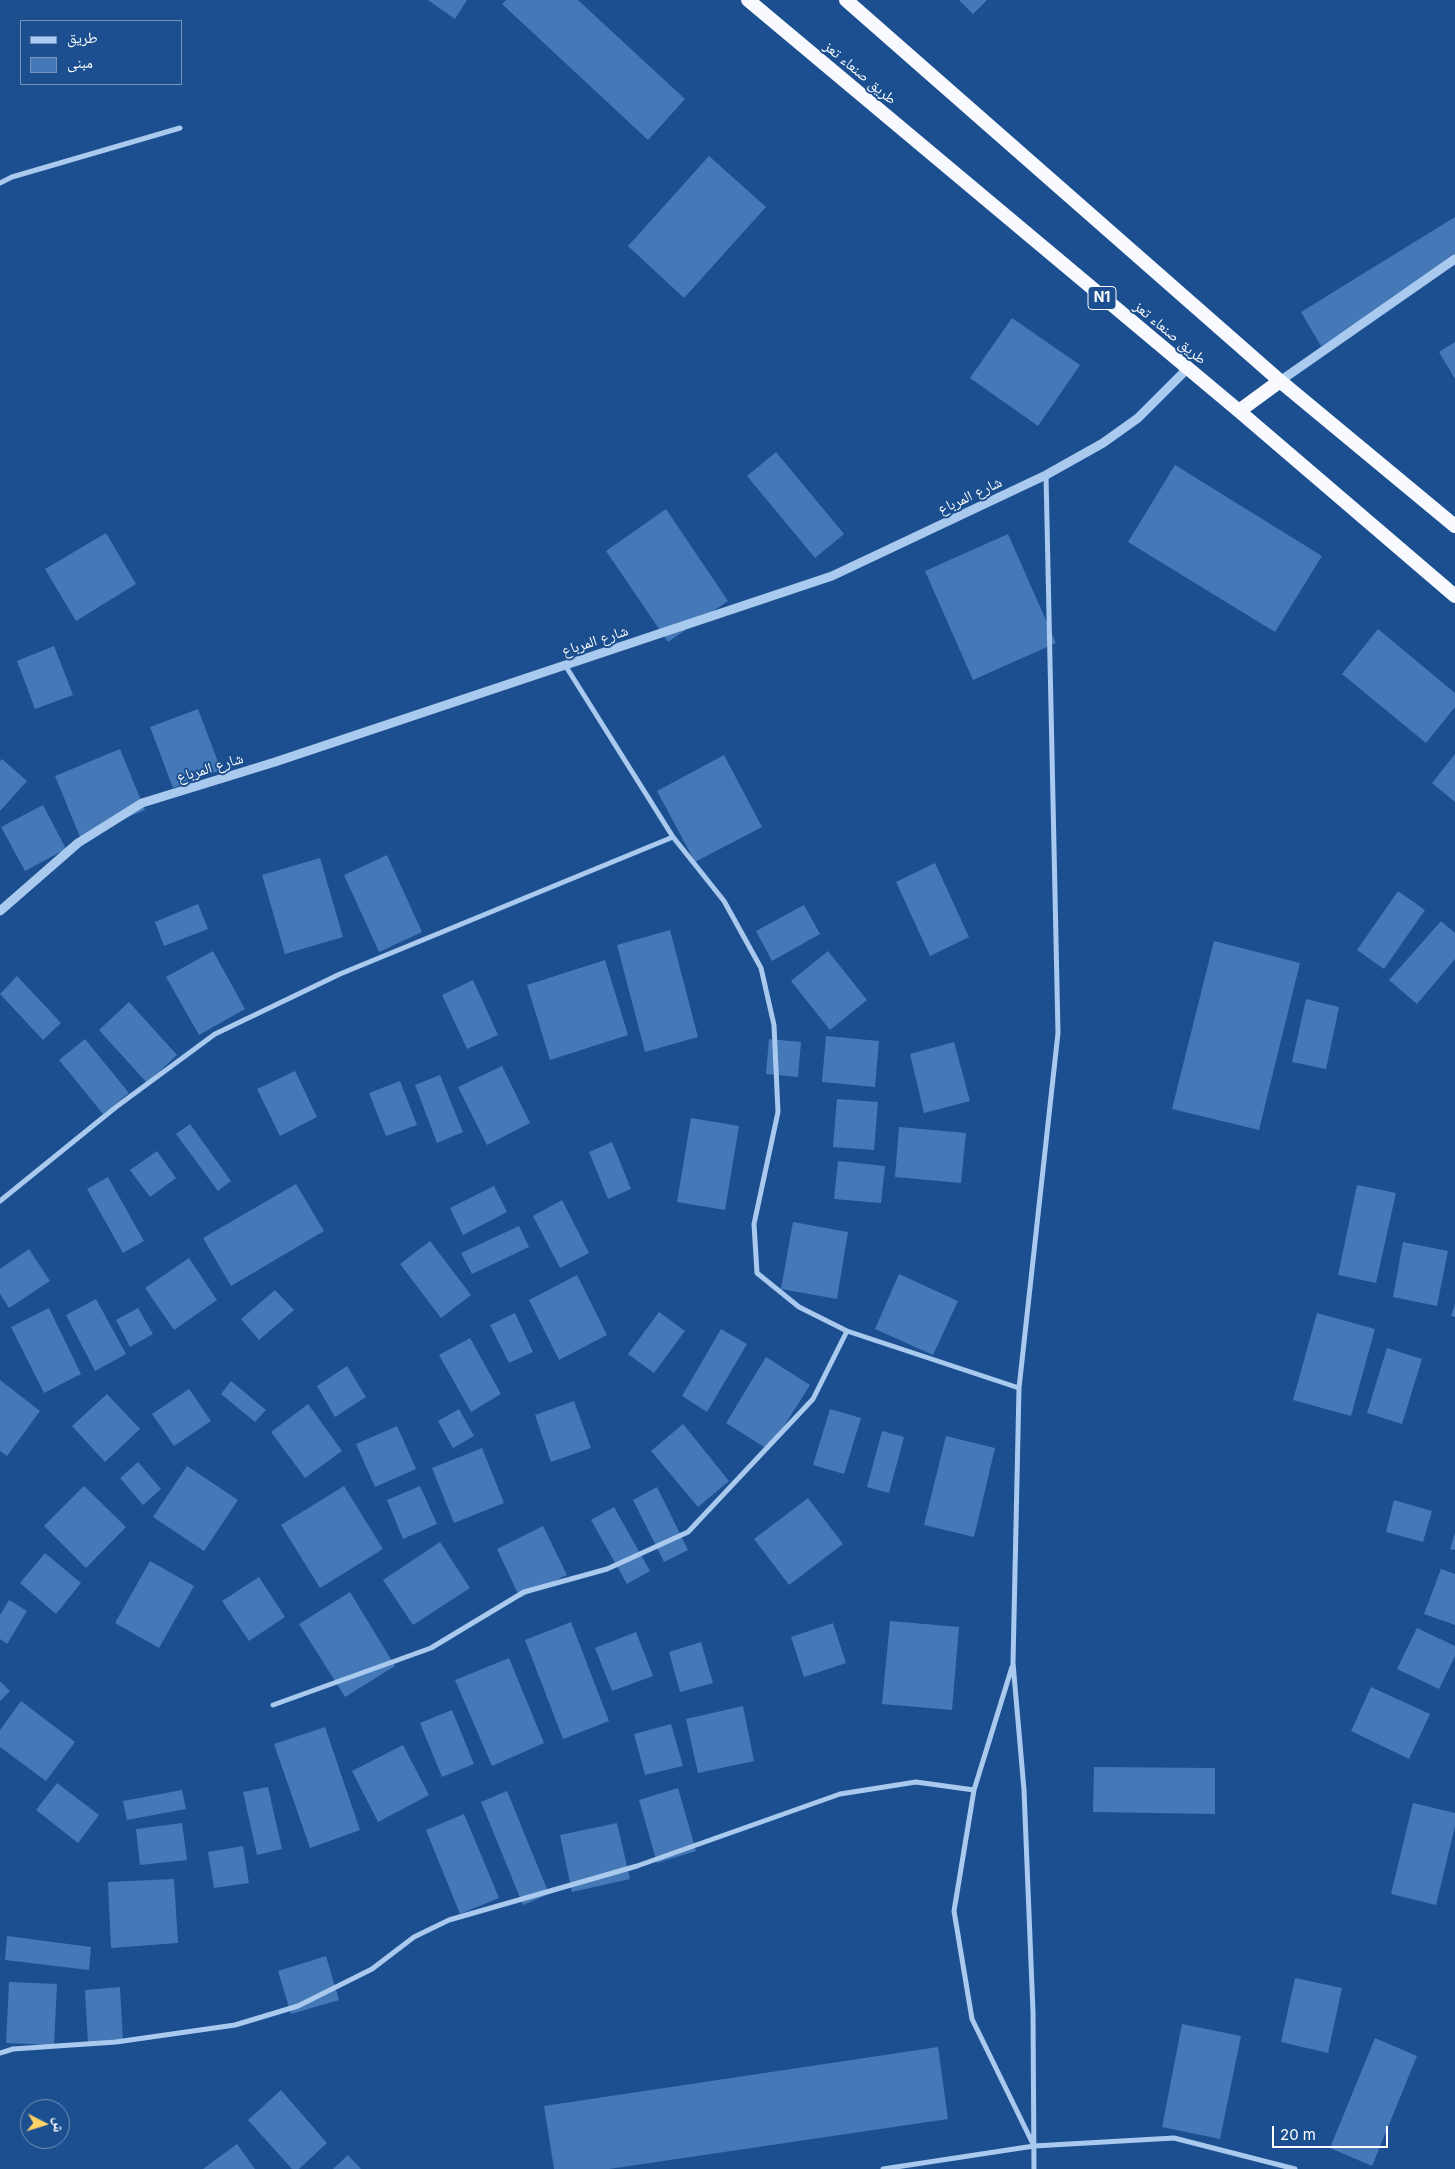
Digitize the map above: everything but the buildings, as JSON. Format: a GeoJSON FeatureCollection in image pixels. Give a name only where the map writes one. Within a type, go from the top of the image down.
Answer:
{"type":"FeatureCollection","features":[{"type":"Feature","properties":{"kind":"highway","name":"طريق صنعاء تعز"},"geometry":{"type":"LineString","coordinates":[[748,0],[1239,411],[1455,596]]}},
{"type":"Feature","properties":{"kind":"highway"},"geometry":{"type":"LineString","coordinates":[[846,0],[1280,381],[1455,526]]}},
{"type":"Feature","properties":{"kind":"highway"},"geometry":{"type":"LineString","coordinates":[[1239,411],[1280,381]]}},
{"type":"Feature","properties":{"kind":"street"},"geometry":{"type":"LineString","coordinates":[[0,183],[12,177],[180,128]]}},
{"type":"Feature","properties":{"kind":"street"},"geometry":{"type":"LineString","coordinates":[[1280,381],[1455,259]]}},
{"type":"Feature","properties":{"kind":"street","name":"شارع المرباع"},"geometry":{"type":"LineString","coordinates":[[0,911],[78,843],[142,803],[275,762],[832,576],[1046,475],[1103,443],[1138,418],[1187,369]]}},
{"type":"Feature","properties":{"kind":"street"},"geometry":{"type":"LineString","coordinates":[[1034,2169],[1033,2012],[1024,1790],[1013,1664],[1019,1388],[1058,1033],[1046,475]]}},
{"type":"Feature","properties":{"kind":"street"},"geometry":{"type":"LineString","coordinates":[[565,665],[673,836],[724,901],[761,968],[774,1026],[778,1112],[754,1224],[757,1273],[799,1307],[847,1331],[1019,1388]]}},
{"type":"Feature","properties":{"kind":"street"},"geometry":{"type":"LineString","coordinates":[[0,1201],[116,1107],[216,1034],[340,974],[673,836]]}},
{"type":"Feature","properties":{"kind":"street"},"geometry":{"type":"LineString","coordinates":[[272,1705],[431,1648],[524,1592],[607,1569],[688,1532],[812,1399],[847,1331]]}},
{"type":"Feature","properties":{"kind":"street"},"geometry":{"type":"LineString","coordinates":[[1013,1664],[974,1790],[954,1911],[972,2019],[1034,2146]]}},
{"type":"Feature","properties":{"kind":"street"},"geometry":{"type":"LineString","coordinates":[[0,2053],[14,2049],[116,2042],[236,2025],[298,2006],[372,1969],[414,1936],[449,1920],[637,1866],[840,1794],[916,1782],[974,1790]]}},
{"type":"Feature","properties":{"kind":"street"},"geometry":{"type":"LineString","coordinates":[[883,2169],[1034,2146],[1174,2138],[1295,2169]]}}]}
